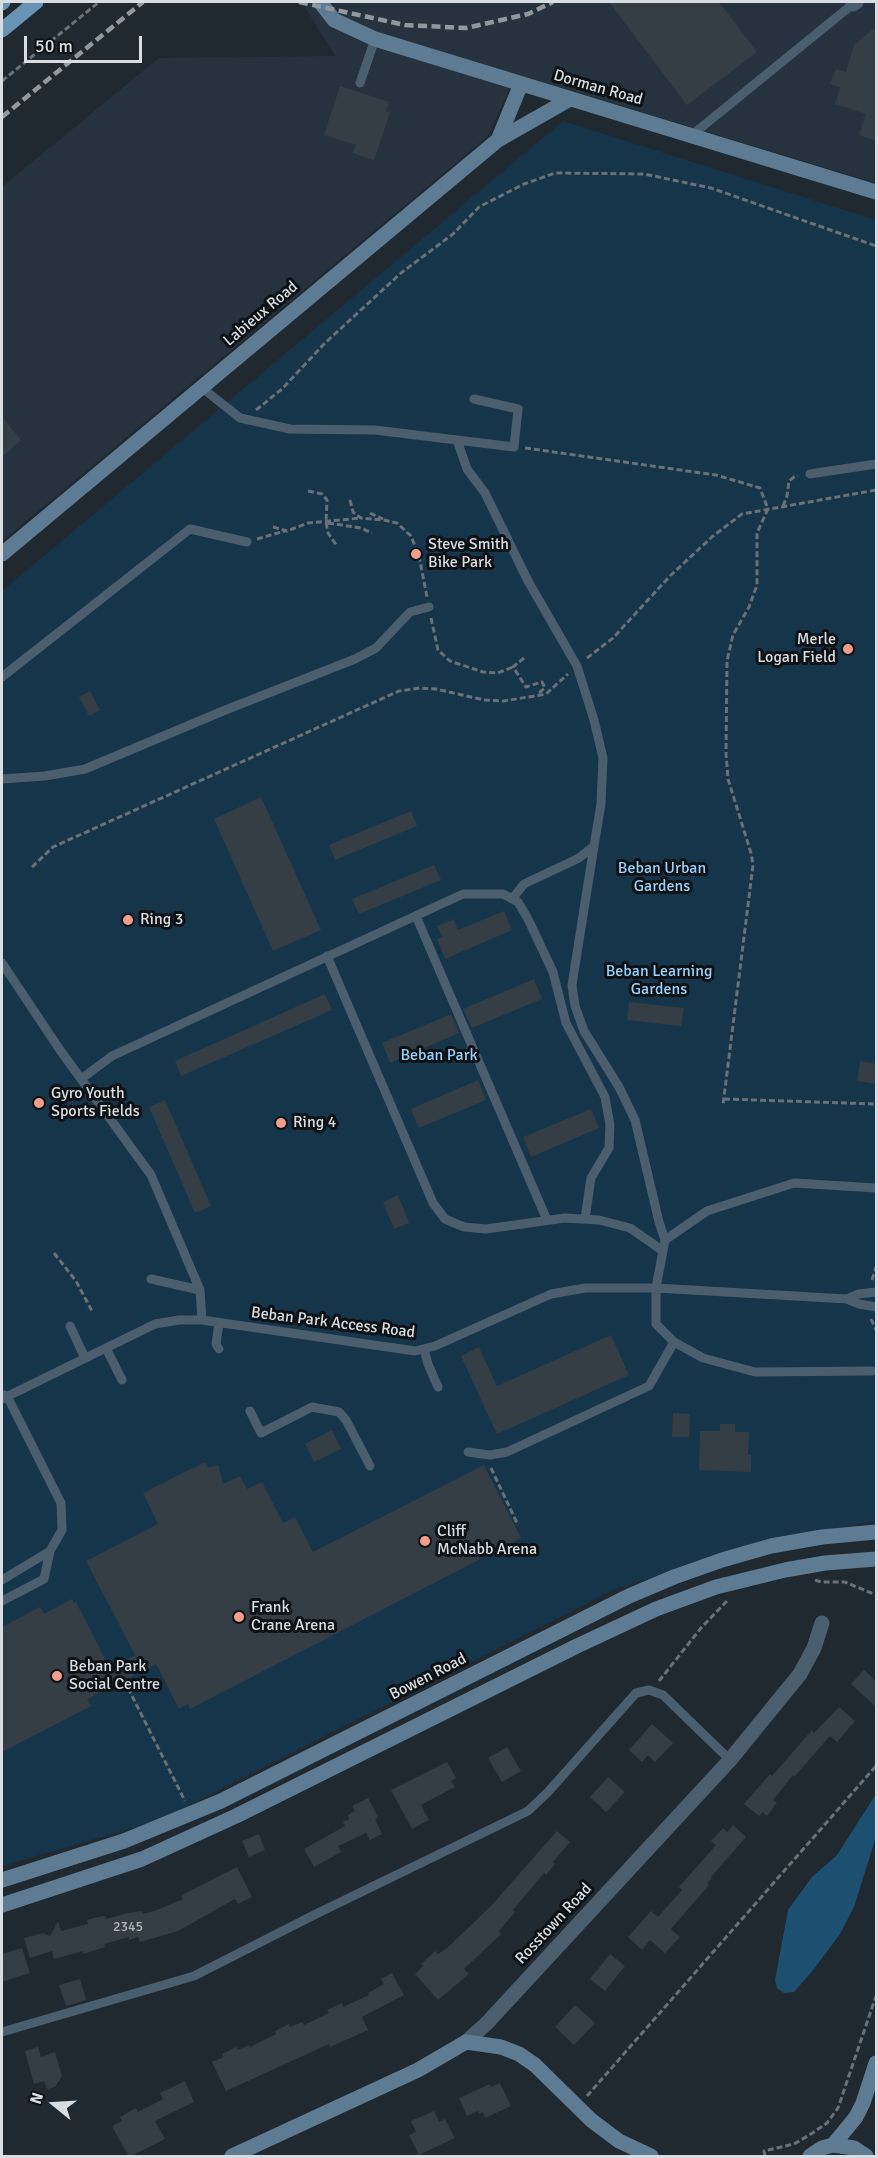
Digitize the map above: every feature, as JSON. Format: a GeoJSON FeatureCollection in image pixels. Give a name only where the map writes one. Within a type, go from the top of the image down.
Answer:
{"type":"FeatureCollection","features":[{"type":"Feature","properties":{"kind":"main road"},"geometry":{"type":"LineString","coordinates":[[2,30],[36,2]]}},
{"type":"Feature","properties":{"kind":"street","name":"Dorman Road"},"geometry":{"type":"LineString","coordinates":[[320,2],[334,20],[375,39],[876,192]]}},
{"type":"Feature","properties":{"kind":"street","name":"Labieux Road"},"geometry":{"type":"LineString","coordinates":[[2,554],[498,140],[521,84]]}},
{"type":"Feature","properties":{"kind":"street"},"geometry":{"type":"LineString","coordinates":[[498,140],[570,99]]}},
{"type":"Feature","properties":{"kind":"street","name":"Bowen Road"},"geometry":{"type":"LineString","coordinates":[[2,1880],[124,1841],[221,1800],[629,1596],[674,1577],[771,1546],[822,1537],[876,1532]]}},
{"type":"Feature","properties":{"kind":"street"},"geometry":{"type":"LineString","coordinates":[[2,1905],[142,1859],[171,1846],[630,1621],[674,1602],[716,1587],[785,1570],[825,1563],[876,1559]]}},
{"type":"Feature","properties":{"kind":"street","name":"Rosstown Road"},"geometry":{"type":"LineString","coordinates":[[232,2157],[418,2070],[466,2042],[487,2023],[730,1760],[800,1674],[814,1648],[822,1623]]}},
{"type":"Feature","properties":{"kind":"street"},"geometry":{"type":"LineString","coordinates":[[466,2042],[501,2047],[519,2054],[535,2065],[577,2108],[620,2141],[651,2157]]}},
{"type":"Feature","properties":{"kind":"street"},"geometry":{"type":"LineString","coordinates":[[833,2145],[856,2117],[876,2063]]}},
{"type":"Feature","properties":{"kind":"street"},"geometry":{"type":"LineString","coordinates":[[809,2156],[822,2148],[833,2145],[854,2148],[866,2157]]}},
{"type":"Feature","properties":{"kind":"lane"},"geometry":{"type":"LineString","coordinates":[[692,135],[855,3]]}},
{"type":"Feature","properties":{"kind":"lane"},"geometry":{"type":"LineString","coordinates":[[360,83],[375,39]]}},
{"type":"Feature","properties":{"kind":"lane"},"geometry":{"type":"LineString","coordinates":[[201,387],[240,418],[290,429],[375,430],[514,447],[518,409],[474,399]]}},
{"type":"Feature","properties":{"kind":"lane"},"geometry":{"type":"LineString","coordinates":[[457,440],[467,469],[485,493],[528,581],[577,666],[603,758],[601,804],[572,985],[575,1006],[584,1031],[619,1087],[635,1120],[665,1240],[656,1288],[656,1324],[674,1342],[703,1358],[755,1372],[872,1371]]}},
{"type":"Feature","properties":{"kind":"lane"},"geometry":{"type":"LineString","coordinates":[[810,474],[876,464]]}},
{"type":"Feature","properties":{"kind":"lane"},"geometry":{"type":"LineString","coordinates":[[2,677],[190,529],[247,542]]}},
{"type":"Feature","properties":{"kind":"lane"},"geometry":{"type":"LineString","coordinates":[[2,779],[45,776],[85,769],[355,658],[376,648],[410,612],[429,607]]}},
{"type":"Feature","properties":{"kind":"lane"},"geometry":{"type":"LineString","coordinates":[[512,899],[524,884],[579,858],[594,846]]}},
{"type":"Feature","properties":{"kind":"lane"},"geometry":{"type":"LineString","coordinates":[[81,1079],[112,1056],[463,894],[502,894],[518,902],[528,919],[553,972],[566,1023],[605,1097],[610,1125],[609,1148],[591,1178],[585,1219]]}},
{"type":"Feature","properties":{"kind":"lane"},"geometry":{"type":"LineString","coordinates":[[416,915],[547,1220]]}},
{"type":"Feature","properties":{"kind":"lane"},"geometry":{"type":"LineString","coordinates":[[327,956],[433,1203],[445,1219],[464,1227],[486,1228],[565,1218],[599,1220],[630,1228],[663,1251]]}},
{"type":"Feature","properties":{"kind":"lane"},"geometry":{"type":"LineString","coordinates":[[2,963],[81,1079],[151,1175],[200,1290],[202,1320]]}},
{"type":"Feature","properties":{"kind":"lane"},"geometry":{"type":"LineString","coordinates":[[665,1240],[707,1211],[794,1182],[876,1188]]}},
{"type":"Feature","properties":{"kind":"lane"},"geometry":{"type":"LineString","coordinates":[[151,1279],[200,1290]]}},
{"type":"Feature","properties":{"kind":"lane","name":"Beban Park Access Road"},"geometry":{"type":"LineString","coordinates":[[847,1299],[874,1287]]}},
{"type":"Feature","properties":{"kind":"lane","name":"Beban Park Access Road"},"geometry":{"type":"LineString","coordinates":[[3,1397],[155,1324],[178,1320],[202,1320],[415,1351],[435,1346],[550,1294],[585,1288],[656,1288],[847,1299],[876,1307]]}},
{"type":"Feature","properties":{"kind":"lane"},"geometry":{"type":"LineString","coordinates":[[219,1323],[216,1344],[219,1349]]}},
{"type":"Feature","properties":{"kind":"lane"},"geometry":{"type":"LineString","coordinates":[[70,1326],[85,1358]]}},
{"type":"Feature","properties":{"kind":"lane"},"geometry":{"type":"LineString","coordinates":[[468,1452],[489,1455],[507,1452],[649,1386],[674,1342]]}},
{"type":"Feature","properties":{"kind":"lane"},"geometry":{"type":"LineString","coordinates":[[106,1348],[122,1380]]}},
{"type":"Feature","properties":{"kind":"lane"},"geometry":{"type":"LineString","coordinates":[[424,1349],[438,1387]]}},
{"type":"Feature","properties":{"kind":"lane"},"geometry":{"type":"LineString","coordinates":[[2,1601],[44,1579],[50,1551],[62,1530],[61,1503],[3,1397]]}},
{"type":"Feature","properties":{"kind":"lane"},"geometry":{"type":"LineString","coordinates":[[250,1411],[261,1433],[312,1407],[339,1412],[346,1420],[370,1466]]}},
{"type":"Feature","properties":{"kind":"lane"},"geometry":{"type":"LineString","coordinates":[[2,1580],[50,1551]]}},
{"type":"Feature","properties":{"kind":"lane"},"geometry":{"type":"LineString","coordinates":[[2,2032],[194,1976],[528,1811],[548,1792],[636,1693],[649,1690],[663,1695],[730,1760]]}},
{"type":"Feature","properties":{"kind":"path"},"geometry":{"type":"LineString","coordinates":[[2,81],[99,2]]}},
{"type":"Feature","properties":{"kind":"path"},"geometry":{"type":"LineString","coordinates":[[240,418],[250,416],[282,389],[324,344],[401,273],[453,234],[479,207],[524,184],[555,173],[644,174],[711,188],[876,246]]}},
{"type":"Feature","properties":{"kind":"path"},"geometry":{"type":"LineString","coordinates":[[514,447],[716,475],[760,488],[768,509],[757,534],[757,585],[749,607],[733,635],[728,661],[726,734],[728,779],[752,853],[753,865],[723,1105]]}},
{"type":"Feature","properties":{"kind":"path"},"geometry":{"type":"LineString","coordinates":[[783,506],[789,481],[794,477],[810,474]]}},
{"type":"Feature","properties":{"kind":"path"},"geometry":{"type":"LineString","coordinates":[[32,867],[53,847],[399,691],[436,688],[484,700],[504,701],[546,694],[613,638],[670,576],[713,536],[742,514],[876,490]]}},
{"type":"Feature","properties":{"kind":"path"},"geometry":{"type":"LineString","coordinates":[[308,491],[322,494],[327,500],[328,533],[337,546]]}},
{"type":"Feature","properties":{"kind":"path"},"geometry":{"type":"LineString","coordinates":[[370,513],[384,520]]}},
{"type":"Feature","properties":{"kind":"path"},"geometry":{"type":"LineString","coordinates":[[247,542],[308,523],[361,518]]}},
{"type":"Feature","properties":{"kind":"path"},"geometry":{"type":"LineString","coordinates":[[326,522],[361,528],[372,533]]}},
{"type":"Feature","properties":{"kind":"path"},"geometry":{"type":"LineString","coordinates":[[273,526],[287,531]]}},
{"type":"Feature","properties":{"kind":"path"},"geometry":{"type":"LineString","coordinates":[[524,658],[513,667],[526,687],[542,682],[545,688],[540,692],[541,695]]}},
{"type":"Feature","properties":{"kind":"path"},"geometry":{"type":"LineString","coordinates":[[724,1099],[876,1104]]}},
{"type":"Feature","properties":{"kind":"path"},"geometry":{"type":"LineString","coordinates":[[54,1253],[76,1281],[93,1312]]}},
{"type":"Feature","properties":{"kind":"path"},"geometry":{"type":"LineString","coordinates":[[874,1287],[876,1267]]}},
{"type":"Feature","properties":{"kind":"path"},"geometry":{"type":"LineString","coordinates":[[870,1317],[876,1330]]}},
{"type":"Feature","properties":{"kind":"path"},"geometry":{"type":"LineString","coordinates":[[487,1461],[517,1523]]}},
{"type":"Feature","properties":{"kind":"path"},"geometry":{"type":"LineString","coordinates":[[812,1579],[821,1582],[845,1582],[876,1595]]}},
{"type":"Feature","properties":{"kind":"path"},"geometry":{"type":"LineString","coordinates":[[649,1690],[662,1679],[701,1628],[730,1598]]}},
{"type":"Feature","properties":{"kind":"path"},"geometry":{"type":"LineString","coordinates":[[124,1680],[187,1805]]}},
{"type":"Feature","properties":{"kind":"path"},"geometry":{"type":"LineString","coordinates":[[577,2108],[876,1766]]}},
{"type":"Feature","properties":{"kind":"path"},"geometry":{"type":"LineString","coordinates":[[765,2157],[764,2151],[794,2144],[811,2134],[827,2123],[838,2108],[876,1996]]}},
{"type":"Feature","properties":{"kind":"shaded area"},"geometry":{"type":"Polygon","coordinates":[[[302,2],[876,2],[876,183],[516,74],[488,136],[2,541],[2,187],[159,58],[335,56],[302,2]]]}},
{"type":"Feature","properties":{"kind":"shaded area"},"geometry":{"type":"Polygon","coordinates":[[[876,1794],[876,1837],[854,1907],[840,1934],[814,1969],[794,1992],[784,1993],[777,1988],[775,1980],[788,1910],[812,1877],[837,1855],[876,1794]]]}},
{"type":"Feature","properties":{"kind":"green space","name":"Beban Park"},"geometry":{"type":"Polygon","coordinates":[[[563,121],[876,220],[876,1521],[788,1537],[615,1589],[158,1821],[2,1866],[2,591],[563,121]]]}},
{"type":"Feature","properties":{"kind":"building"},"geometry":{"type":"Polygon","coordinates":[[[609,2],[719,2],[757,52],[687,105],[609,2]]]}},
{"type":"Feature","properties":{"kind":"building"},"geometry":{"type":"Polygon","coordinates":[[[876,27],[876,141],[859,135],[866,114],[835,104],[840,87],[830,84],[836,69],[846,72],[854,45],[876,27]]]}},
{"type":"Feature","properties":{"kind":"building"},"geometry":{"type":"Polygon","coordinates":[[[340,86],[389,102],[386,111],[390,112],[374,160],[353,153],[356,145],[324,135],[340,86]]]}},
{"type":"Feature","properties":{"kind":"building"},"geometry":{"type":"Polygon","coordinates":[[[2,417],[21,440],[2,457],[2,417]]]}},
{"type":"Feature","properties":{"kind":"building"},"geometry":{"type":"Polygon","coordinates":[[[90,691],[100,710],[89,716],[79,697],[90,691]]]}},
{"type":"Feature","properties":{"kind":"building"},"geometry":{"type":"Polygon","coordinates":[[[261,797],[321,930],[273,951],[214,819],[261,797]]]}},
{"type":"Feature","properties":{"kind":"building"},"geometry":{"type":"Polygon","coordinates":[[[411,811],[417,826],[335,860],[329,845],[411,811]]]}},
{"type":"Feature","properties":{"kind":"building"},"geometry":{"type":"Polygon","coordinates":[[[434,865],[441,880],[359,914],[352,899],[434,865]]]}},
{"type":"Feature","properties":{"kind":"building"},"geometry":{"type":"Polygon","coordinates":[[[504,911],[512,930],[445,959],[437,939],[442,937],[437,926],[454,919],[458,930],[504,911]]]}},
{"type":"Feature","properties":{"kind":"building"},"geometry":{"type":"Polygon","coordinates":[[[534,979],[542,999],[472,1028],[463,1009],[534,979]]]}},
{"type":"Feature","properties":{"kind":"building"},"geometry":{"type":"Polygon","coordinates":[[[325,994],[332,1010],[181,1076],[175,1061],[325,994]]]}},
{"type":"Feature","properties":{"kind":"building"},"geometry":{"type":"Polygon","coordinates":[[[629,1002],[684,1008],[681,1026],[627,1020],[629,1002]]]}},
{"type":"Feature","properties":{"kind":"building"},"geometry":{"type":"Polygon","coordinates":[[[451,1014],[459,1033],[390,1063],[382,1043],[451,1014]]]}},
{"type":"Feature","properties":{"kind":"building"},"geometry":{"type":"Polygon","coordinates":[[[860,1061],[876,1064],[876,1084],[857,1081],[860,1061]]]}},
{"type":"Feature","properties":{"kind":"building"},"geometry":{"type":"Polygon","coordinates":[[[478,1080],[486,1100],[419,1128],[411,1109],[478,1080]]]}},
{"type":"Feature","properties":{"kind":"building"},"geometry":{"type":"Polygon","coordinates":[[[165,1100],[211,1206],[195,1213],[149,1107],[165,1100]]]}},
{"type":"Feature","properties":{"kind":"building"},"geometry":{"type":"Polygon","coordinates":[[[591,1109],[599,1128],[531,1157],[523,1137],[591,1109]]]}},
{"type":"Feature","properties":{"kind":"building"},"geometry":{"type":"Polygon","coordinates":[[[398,1195],[409,1223],[394,1229],[383,1202],[398,1195]]]}},
{"type":"Feature","properties":{"kind":"building"},"geometry":{"type":"Polygon","coordinates":[[[611,1335],[629,1375],[497,1434],[461,1356],[479,1347],[497,1386],[611,1335]]]}},
{"type":"Feature","properties":{"kind":"building"},"geometry":{"type":"Polygon","coordinates":[[[673,1413],[690,1414],[689,1437],[672,1437],[673,1413]]]}},
{"type":"Feature","properties":{"kind":"building"},"geometry":{"type":"Polygon","coordinates":[[[720,1424],[735,1424],[735,1432],[749,1432],[748,1455],[751,1455],[751,1472],[699,1470],[700,1431],[720,1431],[720,1424]]]}},
{"type":"Feature","properties":{"kind":"building"},"geometry":{"type":"Polygon","coordinates":[[[332,1430],[341,1449],[314,1462],[305,1444],[332,1430]]]}},
{"type":"Feature","properties":{"kind":"building"},"geometry":{"type":"Polygon","coordinates":[[[205,1462],[208,1468],[218,1465],[223,1484],[240,1476],[247,1489],[262,1482],[283,1523],[295,1517],[313,1552],[484,1465],[521,1538],[190,1709],[188,1704],[179,1709],[156,1664],[87,1699],[91,1706],[2,1752],[2,1627],[40,1607],[44,1614],[72,1599],[74,1603],[76,1602],[110,1669],[135,1655],[86,1561],[158,1524],[143,1493],[205,1462]]]}},
{"type":"Feature","properties":{"kind":"building"},"geometry":{"type":"Polygon","coordinates":[[[864,1670],[876,1681],[876,1707],[851,1684],[864,1670]]]}},
{"type":"Feature","properties":{"kind":"building"},"geometry":{"type":"Polygon","coordinates":[[[839,1707],[855,1721],[837,1742],[830,1736],[794,1777],[793,1775],[773,1800],[777,1803],[767,1816],[763,1812],[759,1816],[744,1804],[812,1730],[814,1733],[839,1707]]]}},
{"type":"Feature","properties":{"kind":"building"},"geometry":{"type":"Polygon","coordinates":[[[652,1724],[673,1743],[655,1762],[648,1755],[642,1762],[629,1750],[652,1724]]]}},
{"type":"Feature","properties":{"kind":"building"},"geometry":{"type":"Polygon","coordinates":[[[507,1747],[521,1771],[502,1782],[488,1758],[507,1747]]]}},
{"type":"Feature","properties":{"kind":"building"},"geometry":{"type":"Polygon","coordinates":[[[447,1762],[456,1778],[451,1781],[455,1787],[421,1805],[429,1820],[412,1829],[391,1790],[447,1762]]]}},
{"type":"Feature","properties":{"kind":"building"},"geometry":{"type":"Polygon","coordinates":[[[608,1777],[625,1792],[606,1812],[590,1797],[608,1777]]]}},
{"type":"Feature","properties":{"kind":"building"},"geometry":{"type":"Polygon","coordinates":[[[368,1798],[378,1817],[375,1819],[382,1834],[370,1840],[366,1833],[338,1846],[341,1852],[314,1867],[304,1849],[345,1826],[343,1822],[349,1819],[348,1815],[355,1811],[352,1806],[368,1798]]]}},
{"type":"Feature","properties":{"kind":"building"},"geometry":{"type":"Polygon","coordinates":[[[733,1825],[746,1837],[711,1877],[707,1883],[709,1885],[671,1929],[680,1937],[665,1953],[650,1940],[642,1950],[628,1937],[651,1911],[658,1917],[682,1890],[679,1887],[716,1845],[711,1841],[723,1828],[727,1832],[733,1825]]]}},
{"type":"Feature","properties":{"kind":"building"},"geometry":{"type":"Polygon","coordinates":[[[557,1831],[570,1842],[553,1862],[555,1864],[546,1875],[544,1873],[513,1910],[515,1912],[499,1931],[501,1934],[464,1969],[469,1974],[438,2000],[415,1974],[423,1966],[421,1964],[435,1951],[438,1954],[447,1948],[491,1906],[557,1831]]]}},
{"type":"Feature","properties":{"kind":"building"},"geometry":{"type":"Polygon","coordinates":[[[259,1834],[265,1850],[249,1857],[242,1841],[259,1834]]]}},
{"type":"Feature","properties":{"kind":"building"},"geometry":{"type":"Polygon","coordinates":[[[237,1867],[252,1897],[238,1904],[235,1899],[178,1931],[140,1942],[138,1937],[129,1940],[129,1937],[104,1944],[105,1947],[83,1954],[83,1951],[54,1959],[52,1951],[30,1958],[24,1938],[43,1933],[50,1936],[58,1921],[61,1931],[88,1924],[87,1920],[102,1916],[106,1919],[128,1913],[142,1911],[143,1914],[154,1911],[183,1899],[181,1897],[184,1894],[237,1867]]]}},
{"type":"Feature","properties":{"kind":"building"},"geometry":{"type":"Polygon","coordinates":[[[22,1948],[30,1973],[2,1982],[2,1954],[22,1948]]]}},
{"type":"Feature","properties":{"kind":"building"},"geometry":{"type":"Polygon","coordinates":[[[610,1954],[625,1966],[605,1991],[590,1979],[610,1954]]]}},
{"type":"Feature","properties":{"kind":"building"},"geometry":{"type":"Polygon","coordinates":[[[392,1973],[404,1995],[362,2017],[368,2030],[330,2047],[329,2044],[226,2091],[212,2062],[224,2057],[222,2054],[236,2047],[238,2050],[249,2045],[250,2047],[276,2034],[275,2031],[289,2024],[290,2027],[302,2022],[304,2025],[329,2013],[327,2010],[342,2003],[343,2007],[369,1995],[368,1993],[384,1984],[381,1979],[392,1973]]]}},
{"type":"Feature","properties":{"kind":"building"},"geometry":{"type":"Polygon","coordinates":[[[80,1979],[86,2000],[66,2006],[59,1985],[80,1979]]]}},
{"type":"Feature","properties":{"kind":"building"},"geometry":{"type":"Polygon","coordinates":[[[575,2005],[595,2023],[574,2045],[555,2027],[575,2005]]]}},
{"type":"Feature","properties":{"kind":"building"},"geometry":{"type":"Polygon","coordinates":[[[38,2047],[41,2057],[55,2052],[62,2076],[55,2087],[47,2089],[44,2081],[34,2084],[25,2051],[38,2047]]]}},
{"type":"Feature","properties":{"kind":"building"},"geometry":{"type":"Polygon","coordinates":[[[185,2081],[194,2102],[155,2121],[165,2139],[129,2157],[112,2126],[122,2121],[120,2117],[136,2108],[138,2112],[163,2099],[160,2093],[185,2081]]]}},
{"type":"Feature","properties":{"kind":"building"},"geometry":{"type":"Polygon","coordinates":[[[500,2083],[511,2106],[485,2118],[483,2112],[479,2114],[478,2111],[467,2116],[459,2098],[490,2084],[491,2087],[500,2083]]]}},
{"type":"Feature","properties":{"kind":"building"},"geometry":{"type":"Polygon","coordinates":[[[434,2111],[439,2122],[445,2119],[455,2138],[419,2155],[409,2135],[416,2132],[411,2121],[434,2111]]]}},
{"type":"Feature","properties":{"kind":"railway"},"geometry":{"type":"LineString","coordinates":[[2,117],[143,2]]}},
{"type":"Feature","properties":{"kind":"railway"},"geometry":{"type":"LineString","coordinates":[[299,2],[405,25],[466,28],[528,14],[553,2]]}},
{"type":"Feature","properties":{"kind":"place","name":"Steve Smith Bike Park"},"geometry":{"type":"Point","coordinates":[416,554]}},
{"type":"Feature","properties":{"kind":"place","name":"Merle Logan Field"},"geometry":{"type":"Point","coordinates":[848,649]}},
{"type":"Feature","properties":{"kind":"place","name":"Ring 3"},"geometry":{"type":"Point","coordinates":[128,920]}},
{"type":"Feature","properties":{"kind":"place","name":"Gyro Youth Sports Fields"},"geometry":{"type":"Point","coordinates":[39,1103]}},
{"type":"Feature","properties":{"kind":"place","name":"Ring 4"},"geometry":{"type":"Point","coordinates":[281,1123]}},
{"type":"Feature","properties":{"kind":"place","name":"Cliff McNabb Arena"},"geometry":{"type":"Point","coordinates":[425,1541]}},
{"type":"Feature","properties":{"kind":"place","name":"Frank Crane Arena"},"geometry":{"type":"Point","coordinates":[239,1617]}},
{"type":"Feature","properties":{"kind":"place","name":"Beban Park Social Centre"},"geometry":{"type":"Point","coordinates":[57,1676]}},
{"type":"Feature","properties":{"kind":"park label","name":"Beban Urban Gardens"},"geometry":{"type":"Point","coordinates":[662,878]}},
{"type":"Feature","properties":{"kind":"park label","name":"Beban Learning Gardens"},"geometry":{"type":"Point","coordinates":[659,981]}}]}
